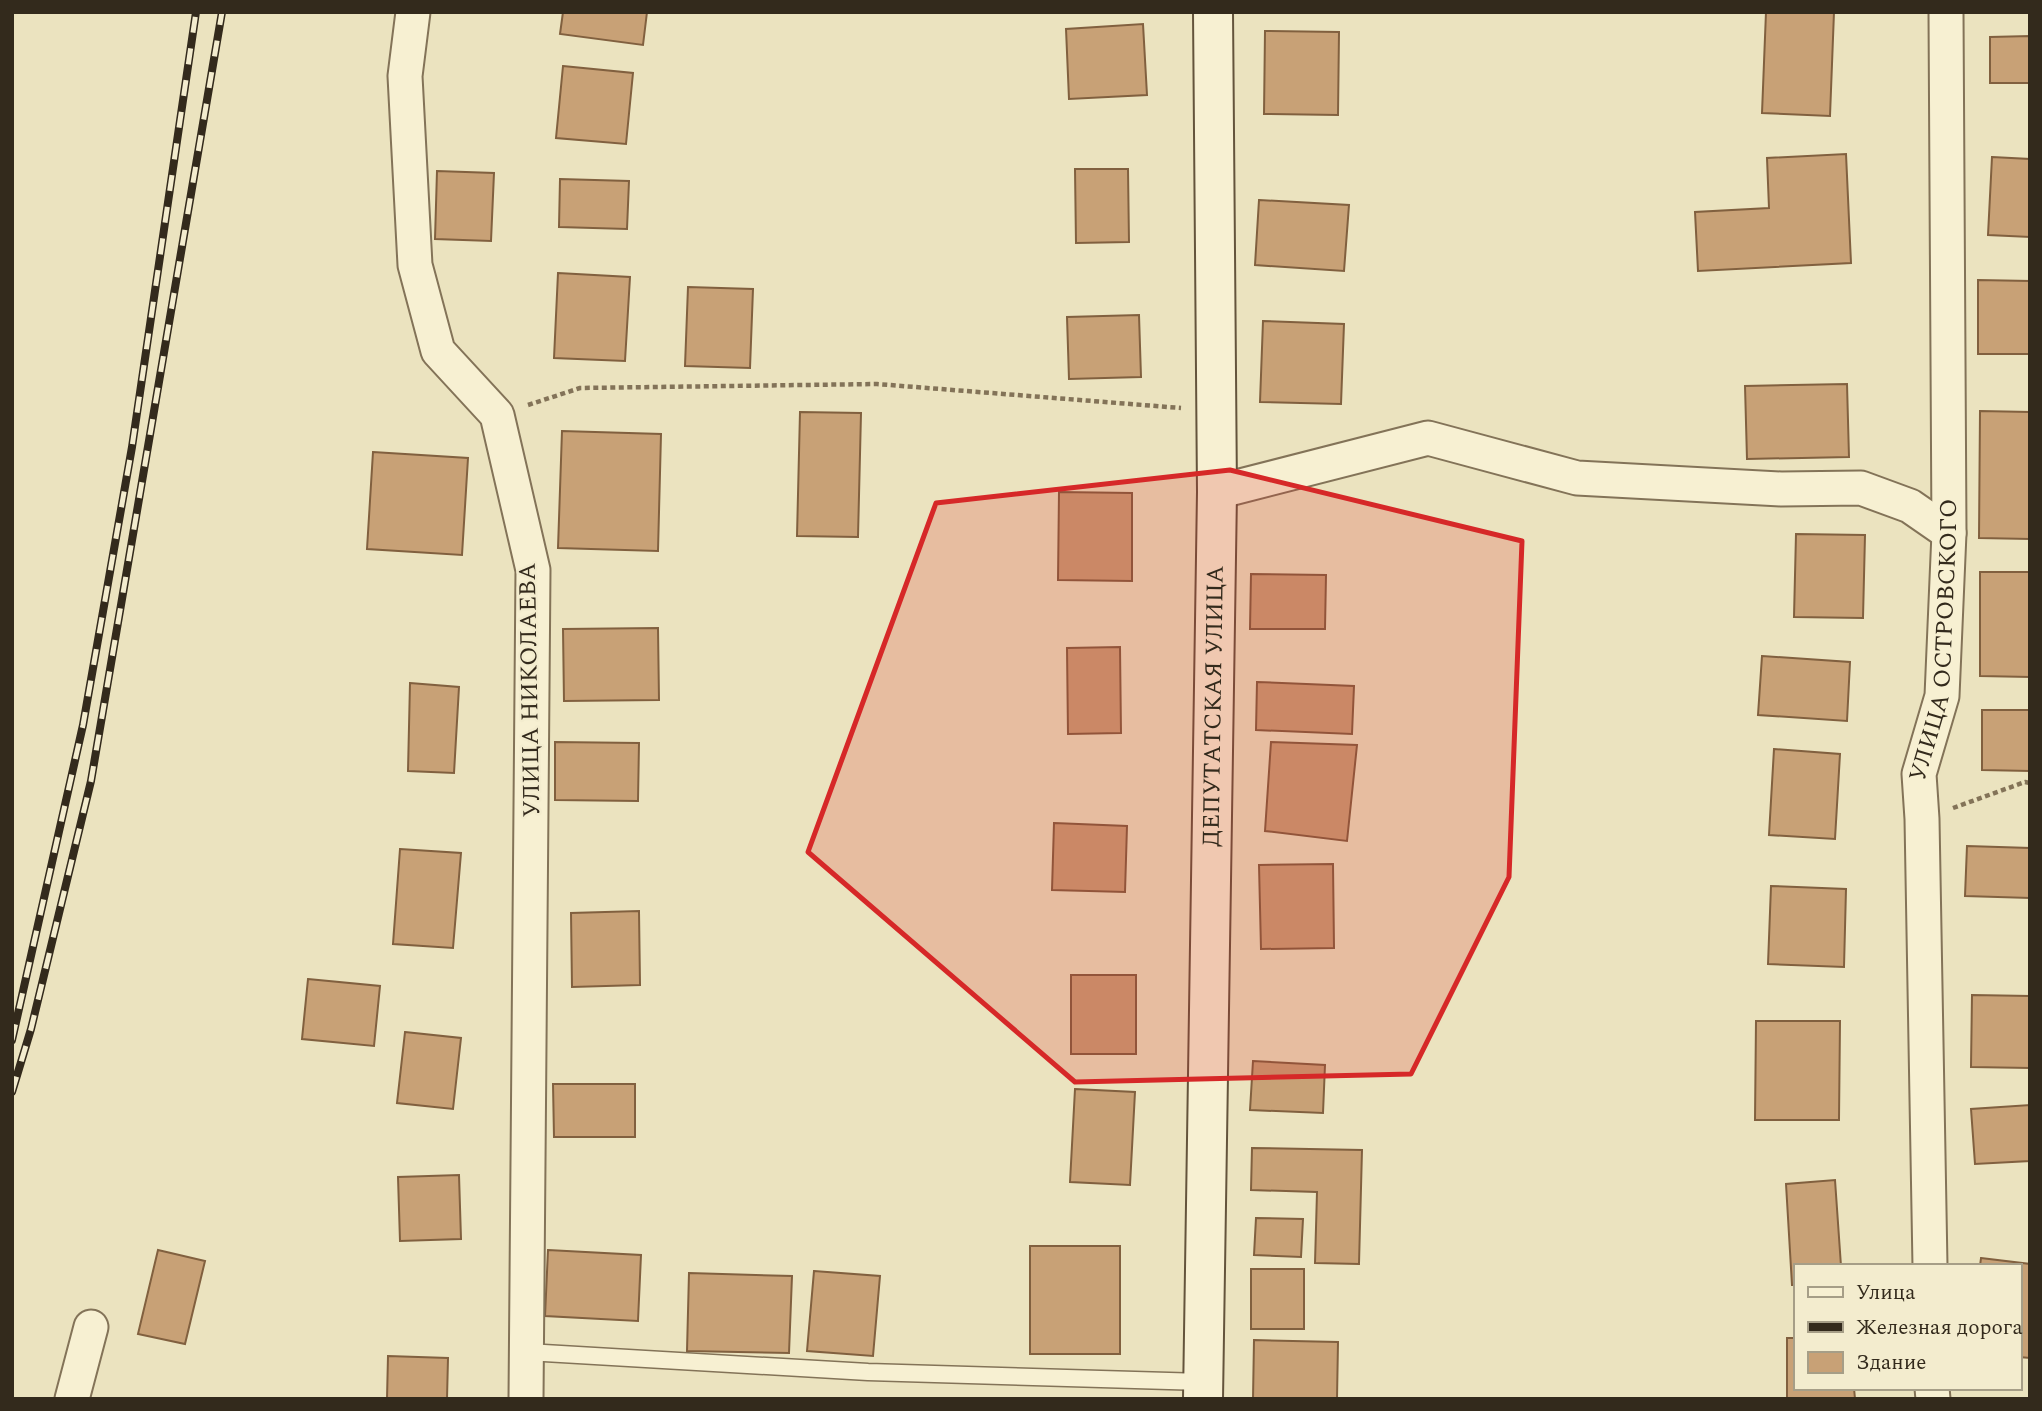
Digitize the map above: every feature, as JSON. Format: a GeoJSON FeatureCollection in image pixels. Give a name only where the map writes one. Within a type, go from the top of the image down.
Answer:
{"type":"FeatureCollection","features":[{"type":"Feature","properties":{"kind":"main road","name":"ДЕПУТАТСКАЯ УЛИЦА"},"geometry":{"type":"LineString","coordinates":[[1203,1390],[1217,492],[1213,12]]}},
{"type":"Feature","properties":{"kind":"street","name":"УЛИЦА НИКОЛАЕВА"},"geometry":{"type":"LineString","coordinates":[[413,12],[405,76],[415,265],[438,351],[497,415],[533,570],[526,1399]]}},
{"type":"Feature","properties":{"kind":"street","name":"УЛИЦА ОСТРОВСКОГО"},"geometry":{"type":"LineString","coordinates":[[1930,1264],[1919,774],[1942,696],[1949,533],[1946,12]]}},
{"type":"Feature","properties":{"kind":"street"},"geometry":{"type":"LineString","coordinates":[[1217,492],[1428,438],[1577,478],[1781,488],[1861,488],[1910,506],[1949,533]]}},
{"type":"Feature","properties":{"kind":"street"},"geometry":{"type":"LineString","coordinates":[[72,1399],[91,1326]]}},
{"type":"Feature","properties":{"kind":"lane"},"geometry":{"type":"LineString","coordinates":[[527,1352],[1203,1390]]}},
{"type":"Feature","properties":{"kind":"path"},"geometry":{"type":"LineString","coordinates":[[497,415],[580,388],[877,384],[1217,411]]}},
{"type":"Feature","properties":{"kind":"path"},"geometry":{"type":"LineString","coordinates":[[1922,819],[2025,782],[2030,783]]}},
{"type":"Feature","properties":{"kind":"highlighted area"},"geometry":{"type":"Polygon","coordinates":[[[1230,470],[1522,541],[1509,877],[1411,1074],[1075,1082],[808,852],[936,503],[1230,470]]]}},
{"type":"Feature","properties":{"kind":"building"},"geometry":{"type":"Polygon","coordinates":[[[563,12],[647,12],[643,45],[560,34],[563,12]]]}},
{"type":"Feature","properties":{"kind":"building"},"geometry":{"type":"Polygon","coordinates":[[[1766,12],[1834,12],[1830,116],[1762,113],[1766,12]]]}},
{"type":"Feature","properties":{"kind":"building"},"geometry":{"type":"Polygon","coordinates":[[[1143,24],[1147,95],[1069,99],[1066,29],[1143,24]]]}},
{"type":"Feature","properties":{"kind":"building"},"geometry":{"type":"Polygon","coordinates":[[[1265,31],[1339,32],[1338,115],[1264,114],[1265,31]]]}},
{"type":"Feature","properties":{"kind":"building"},"geometry":{"type":"Polygon","coordinates":[[[2030,36],[2030,83],[1990,83],[1990,37],[2030,36]]]}},
{"type":"Feature","properties":{"kind":"building"},"geometry":{"type":"Polygon","coordinates":[[[563,66],[633,73],[626,144],[556,138],[563,66]]]}},
{"type":"Feature","properties":{"kind":"building"},"geometry":{"type":"Polygon","coordinates":[[[1846,154],[1851,263],[1698,271],[1695,212],[1769,208],[1767,158],[1846,154]]]}},
{"type":"Feature","properties":{"kind":"building"},"geometry":{"type":"Polygon","coordinates":[[[1992,157],[2030,159],[2030,237],[1988,235],[1992,157]]]}},
{"type":"Feature","properties":{"kind":"building"},"geometry":{"type":"Polygon","coordinates":[[[1075,169],[1128,169],[1129,242],[1076,243],[1075,169]]]}},
{"type":"Feature","properties":{"kind":"building"},"geometry":{"type":"Polygon","coordinates":[[[437,171],[494,173],[491,241],[435,239],[437,171]]]}},
{"type":"Feature","properties":{"kind":"building"},"geometry":{"type":"Polygon","coordinates":[[[560,179],[629,181],[627,229],[559,227],[560,179]]]}},
{"type":"Feature","properties":{"kind":"building"},"geometry":{"type":"Polygon","coordinates":[[[1259,200],[1349,205],[1344,271],[1255,265],[1259,200]]]}},
{"type":"Feature","properties":{"kind":"building"},"geometry":{"type":"Polygon","coordinates":[[[558,273],[630,277],[625,361],[554,358],[558,273]]]}},
{"type":"Feature","properties":{"kind":"building"},"geometry":{"type":"Polygon","coordinates":[[[1978,280],[2030,281],[2030,354],[1978,354],[1978,280]]]}},
{"type":"Feature","properties":{"kind":"building"},"geometry":{"type":"Polygon","coordinates":[[[688,287],[753,289],[750,368],[685,366],[688,287]]]}},
{"type":"Feature","properties":{"kind":"building"},"geometry":{"type":"Polygon","coordinates":[[[1139,315],[1141,377],[1069,379],[1067,317],[1139,315]]]}},
{"type":"Feature","properties":{"kind":"building"},"geometry":{"type":"Polygon","coordinates":[[[1263,321],[1344,324],[1341,404],[1260,402],[1263,321]]]}},
{"type":"Feature","properties":{"kind":"building"},"geometry":{"type":"Polygon","coordinates":[[[1847,384],[1849,457],[1747,459],[1745,386],[1847,384]]]}},
{"type":"Feature","properties":{"kind":"building"},"geometry":{"type":"Polygon","coordinates":[[[1980,411],[2030,412],[2030,539],[1979,538],[1980,411]]]}},
{"type":"Feature","properties":{"kind":"building"},"geometry":{"type":"Polygon","coordinates":[[[800,412],[861,413],[858,537],[797,536],[800,412]]]}},
{"type":"Feature","properties":{"kind":"building"},"geometry":{"type":"Polygon","coordinates":[[[562,431],[661,434],[658,551],[558,548],[562,431]]]}},
{"type":"Feature","properties":{"kind":"building"},"geometry":{"type":"Polygon","coordinates":[[[373,452],[468,458],[462,555],[367,549],[373,452]]]}},
{"type":"Feature","properties":{"kind":"building"},"geometry":{"type":"Polygon","coordinates":[[[1059,492],[1132,493],[1132,581],[1058,580],[1059,492]]]}},
{"type":"Feature","properties":{"kind":"building"},"geometry":{"type":"Polygon","coordinates":[[[1796,534],[1865,535],[1863,618],[1794,617],[1796,534]]]}},
{"type":"Feature","properties":{"kind":"building"},"geometry":{"type":"Polygon","coordinates":[[[1980,572],[2030,572],[2030,677],[1980,676],[1980,572]]]}},
{"type":"Feature","properties":{"kind":"building"},"geometry":{"type":"Polygon","coordinates":[[[1251,574],[1326,575],[1325,629],[1250,629],[1251,574]]]}},
{"type":"Feature","properties":{"kind":"building"},"geometry":{"type":"Polygon","coordinates":[[[658,628],[659,700],[564,701],[563,629],[658,628]]]}},
{"type":"Feature","properties":{"kind":"building"},"geometry":{"type":"Polygon","coordinates":[[[1120,647],[1121,733],[1068,734],[1067,648],[1120,647]]]}},
{"type":"Feature","properties":{"kind":"building"},"geometry":{"type":"Polygon","coordinates":[[[1762,656],[1850,662],[1847,721],[1758,715],[1762,656]]]}},
{"type":"Feature","properties":{"kind":"building"},"geometry":{"type":"Polygon","coordinates":[[[1257,682],[1354,686],[1352,734],[1256,730],[1257,682]]]}},
{"type":"Feature","properties":{"kind":"building"},"geometry":{"type":"Polygon","coordinates":[[[410,683],[459,687],[454,773],[408,771],[410,683]]]}},
{"type":"Feature","properties":{"kind":"building"},"geometry":{"type":"Polygon","coordinates":[[[1982,710],[2030,710],[2030,771],[1982,770],[1982,710]]]}},
{"type":"Feature","properties":{"kind":"building"},"geometry":{"type":"Polygon","coordinates":[[[555,742],[639,743],[638,801],[555,800],[555,742]]]}},
{"type":"Feature","properties":{"kind":"building"},"geometry":{"type":"Polygon","coordinates":[[[1271,742],[1357,745],[1347,841],[1265,831],[1271,742]]]}},
{"type":"Feature","properties":{"kind":"building"},"geometry":{"type":"Polygon","coordinates":[[[1774,749],[1840,754],[1835,839],[1769,835],[1774,749]]]}},
{"type":"Feature","properties":{"kind":"building"},"geometry":{"type":"Polygon","coordinates":[[[1054,823],[1127,826],[1125,892],[1052,890],[1054,823]]]}},
{"type":"Feature","properties":{"kind":"building"},"geometry":{"type":"Polygon","coordinates":[[[1967,846],[2030,848],[2030,898],[1965,896],[1967,846]]]}},
{"type":"Feature","properties":{"kind":"building"},"geometry":{"type":"Polygon","coordinates":[[[400,849],[461,853],[453,948],[393,944],[400,849]]]}},
{"type":"Feature","properties":{"kind":"building"},"geometry":{"type":"Polygon","coordinates":[[[1333,864],[1334,948],[1261,949],[1259,865],[1333,864]]]}},
{"type":"Feature","properties":{"kind":"building"},"geometry":{"type":"Polygon","coordinates":[[[1771,886],[1846,889],[1844,967],[1768,964],[1771,886]]]}},
{"type":"Feature","properties":{"kind":"building"},"geometry":{"type":"Polygon","coordinates":[[[639,911],[640,985],[572,987],[571,913],[639,911]]]}},
{"type":"Feature","properties":{"kind":"building"},"geometry":{"type":"Polygon","coordinates":[[[1071,975],[1136,975],[1136,1054],[1071,1054],[1071,975]]]}},
{"type":"Feature","properties":{"kind":"building"},"geometry":{"type":"Polygon","coordinates":[[[308,979],[380,986],[374,1046],[302,1039],[308,979]]]}},
{"type":"Feature","properties":{"kind":"building"},"geometry":{"type":"Polygon","coordinates":[[[1972,995],[2030,996],[2030,1068],[1971,1067],[1972,995]]]}},
{"type":"Feature","properties":{"kind":"building"},"geometry":{"type":"Polygon","coordinates":[[[1756,1021],[1840,1021],[1839,1120],[1755,1120],[1756,1021]]]}},
{"type":"Feature","properties":{"kind":"building"},"geometry":{"type":"Polygon","coordinates":[[[405,1032],[461,1038],[453,1109],[397,1103],[405,1032]]]}},
{"type":"Feature","properties":{"kind":"building"},"geometry":{"type":"Polygon","coordinates":[[[1253,1061],[1325,1065],[1323,1113],[1250,1110],[1253,1061]]]}},
{"type":"Feature","properties":{"kind":"building"},"geometry":{"type":"Polygon","coordinates":[[[553,1084],[635,1084],[635,1137],[554,1137],[553,1084]]]}},
{"type":"Feature","properties":{"kind":"building"},"geometry":{"type":"Polygon","coordinates":[[[1075,1089],[1135,1092],[1130,1185],[1070,1182],[1075,1089]]]}},
{"type":"Feature","properties":{"kind":"building"},"geometry":{"type":"Polygon","coordinates":[[[2030,1105],[2030,1161],[1975,1164],[1971,1109],[2030,1105]]]}},
{"type":"Feature","properties":{"kind":"building"},"geometry":{"type":"Polygon","coordinates":[[[1252,1148],[1362,1150],[1359,1264],[1315,1263],[1317,1192],[1251,1190],[1252,1148]]]}},
{"type":"Feature","properties":{"kind":"building"},"geometry":{"type":"Polygon","coordinates":[[[459,1175],[461,1239],[400,1241],[398,1177],[459,1175]]]}},
{"type":"Feature","properties":{"kind":"building"},"geometry":{"type":"Polygon","coordinates":[[[1835,1180],[1841,1264],[1794,1264],[1794,1285],[1792,1285],[1786,1184],[1835,1180]]]}},
{"type":"Feature","properties":{"kind":"building"},"geometry":{"type":"Polygon","coordinates":[[[1256,1218],[1303,1219],[1301,1257],[1254,1255],[1256,1218]]]}},
{"type":"Feature","properties":{"kind":"building"},"geometry":{"type":"Polygon","coordinates":[[[1030,1246],[1120,1246],[1120,1354],[1030,1354],[1030,1246]]]}},
{"type":"Feature","properties":{"kind":"building"},"geometry":{"type":"Polygon","coordinates":[[[158,1250],[205,1261],[185,1344],[138,1334],[158,1250]]]}},
{"type":"Feature","properties":{"kind":"building"},"geometry":{"type":"Polygon","coordinates":[[[548,1250],[641,1255],[638,1321],[545,1316],[548,1250]]]}},
{"type":"Feature","properties":{"kind":"building"},"geometry":{"type":"Polygon","coordinates":[[[1981,1258],[2030,1264],[2030,1358],[2021,1357],[2021,1264],[1980,1264],[1981,1258]]]}},
{"type":"Feature","properties":{"kind":"building"},"geometry":{"type":"Polygon","coordinates":[[[1251,1269],[1304,1269],[1304,1329],[1251,1329],[1251,1269]]]}},
{"type":"Feature","properties":{"kind":"building"},"geometry":{"type":"Polygon","coordinates":[[[814,1271],[880,1276],[873,1356],[807,1351],[814,1271]]]}},
{"type":"Feature","properties":{"kind":"building"},"geometry":{"type":"Polygon","coordinates":[[[689,1273],[792,1276],[789,1353],[687,1351],[689,1273]]]}},
{"type":"Feature","properties":{"kind":"building"},"geometry":{"type":"Polygon","coordinates":[[[1787,1338],[1794,1338],[1794,1390],[1854,1390],[1855,1399],[1787,1399],[1787,1338]]]}},
{"type":"Feature","properties":{"kind":"building"},"geometry":{"type":"Polygon","coordinates":[[[1254,1340],[1338,1342],[1337,1399],[1253,1399],[1254,1340]]]}},
{"type":"Feature","properties":{"kind":"building"},"geometry":{"type":"Polygon","coordinates":[[[388,1356],[448,1358],[447,1399],[387,1399],[388,1356]]]}},
{"type":"Feature","properties":{"kind":"railway"},"geometry":{"type":"LineString","coordinates":[[12,1040],[83,725],[132,447],[196,12]]}},
{"type":"Feature","properties":{"kind":"railway"},"geometry":{"type":"LineString","coordinates":[[12,1092],[31,1029],[91,781],[222,12]]}}]}
